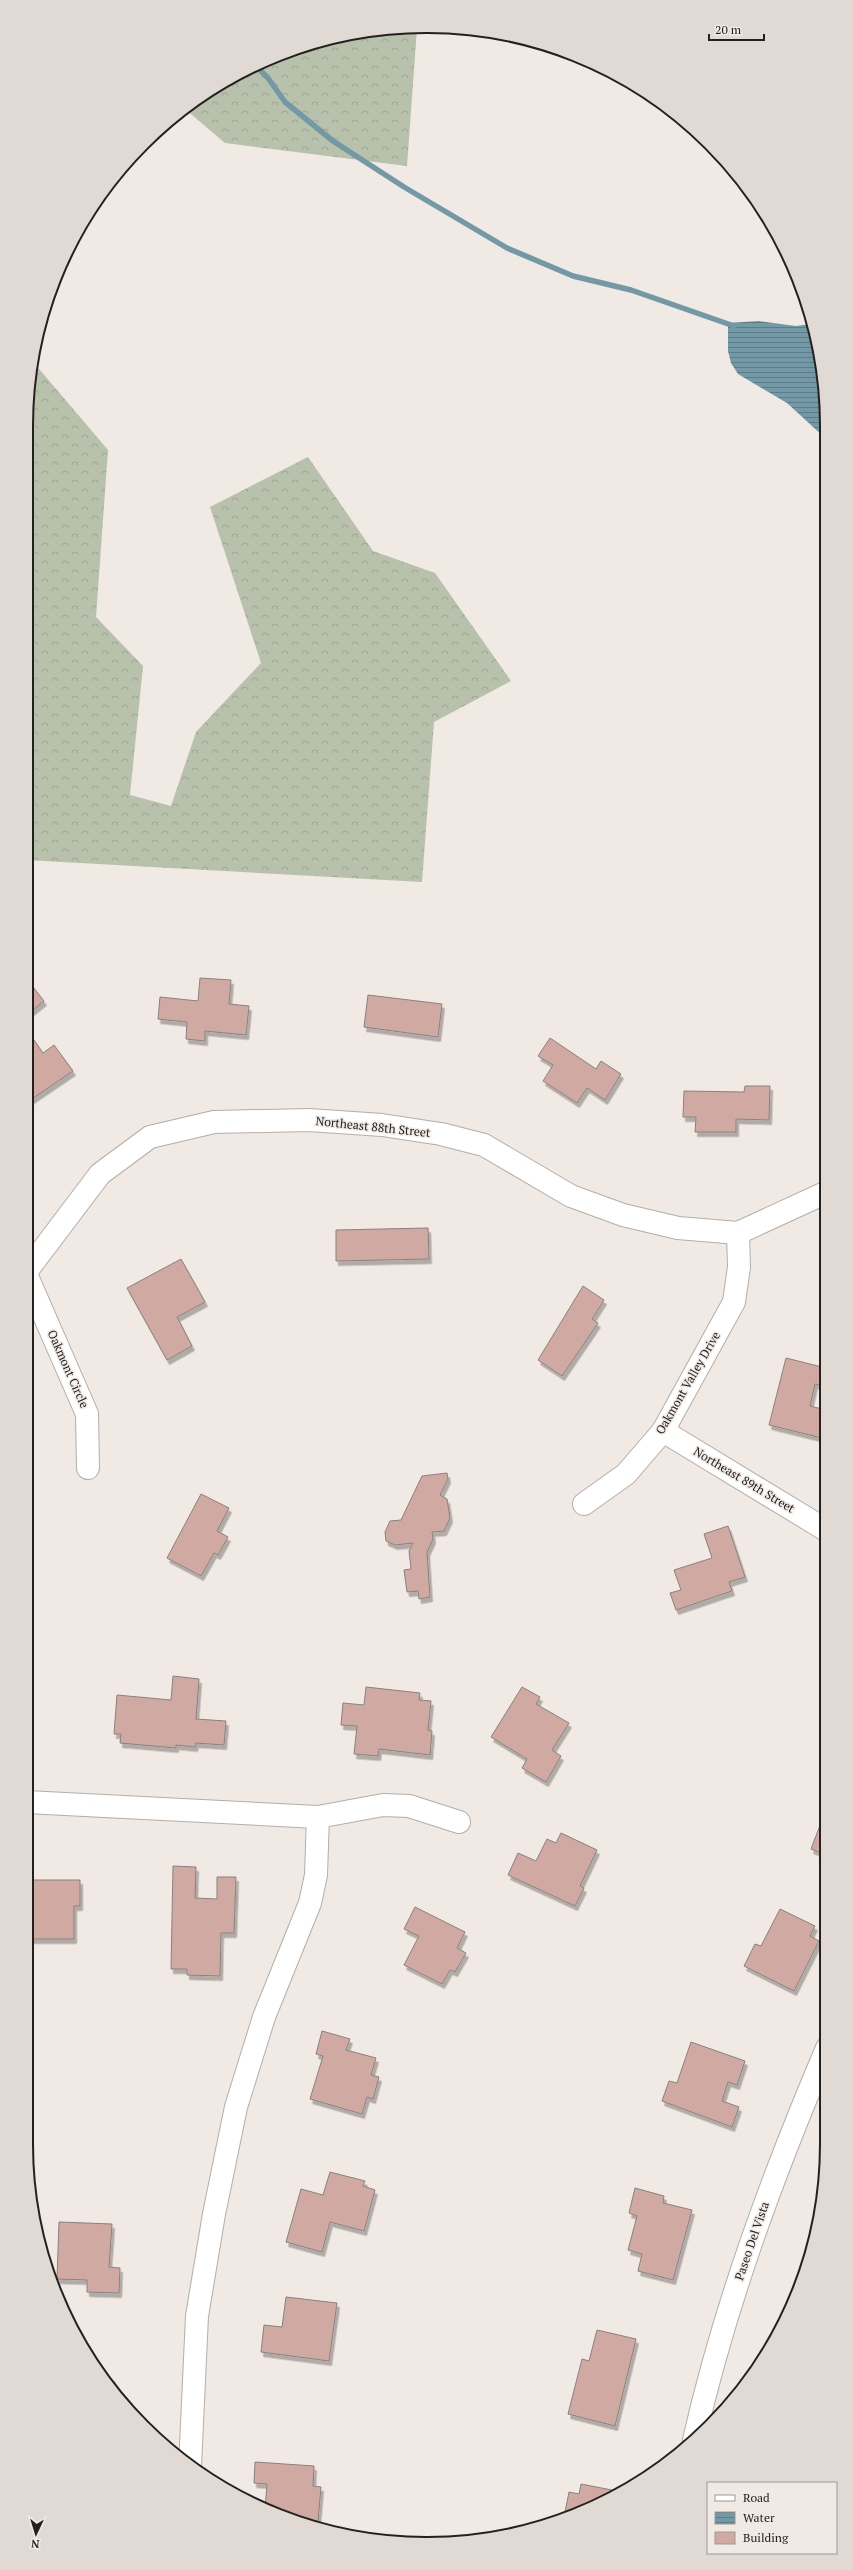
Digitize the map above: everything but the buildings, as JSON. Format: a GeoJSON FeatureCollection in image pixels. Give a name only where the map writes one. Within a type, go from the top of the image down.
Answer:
{"type":"FeatureCollection","features":[{"type":"Feature","properties":{"kind":"street","name":"Northeast 88th Street"},"geometry":{"type":"LineString","coordinates":[[33,1264],[100,1174],[150,1137],[214,1122],[309,1120],[382,1125],[442,1134],[484,1145],[571,1196],[623,1215],[678,1228],[738,1233],[820,1195]]}},
{"type":"Feature","properties":{"kind":"street","name":"Oakmont Valley Drive"},"geometry":{"type":"LineString","coordinates":[[584,1504],[626,1474],[663,1431],[734,1302],[739,1267],[738,1233]]}},
{"type":"Feature","properties":{"kind":"street","name":"Oakmont Circle"},"geometry":{"type":"LineString","coordinates":[[33,1289],[87,1414],[88,1468]]}},
{"type":"Feature","properties":{"kind":"street","name":"Northeast 89th Street"},"geometry":{"type":"LineString","coordinates":[[663,1431],[820,1526]]}},
{"type":"Feature","properties":{"kind":"street"},"geometry":{"type":"LineString","coordinates":[[33,1802],[318,1817],[383,1805],[409,1806],[459,1822]]}},
{"type":"Feature","properties":{"kind":"street"},"geometry":{"type":"LineString","coordinates":[[190,2458],[197,2316],[214,2214],[236,2107],[264,2017],[310,1903],[316,1875],[318,1817]]}},
{"type":"Feature","properties":{"kind":"street","name":"Paseo Del Vista"},"geometry":{"type":"LineString","coordinates":[[697,2429],[738,2278],[785,2148],[820,2065]]}},
{"type":"Feature","properties":{"kind":"green space"},"geometry":{"type":"Polygon","coordinates":[[[417,33],[407,166],[225,143],[189,112],[208,99],[252,74],[300,54],[325,46],[375,36],[417,33]]]}},
{"type":"Feature","properties":{"kind":"green space"},"geometry":{"type":"Polygon","coordinates":[[[38,367],[108,450],[96,617],[143,666],[130,795],[171,806],[196,732],[261,663],[210,507],[308,457],[373,551],[435,573],[511,681],[434,722],[422,882],[33,860],[33,426],[38,367]]]}},
{"type":"Feature","properties":{"kind":"water"},"geometry":{"type":"Polygon","coordinates":[[[759,321],[796,326],[807,324],[817,375],[820,433],[787,403],[738,374],[731,363],[728,351],[728,323],[759,321]]]}},
{"type":"Feature","properties":{"kind":"waterway"},"geometry":{"type":"LineString","coordinates":[[260,70],[268,78],[285,102],[333,141],[404,187],[507,248],[573,276],[631,290],[734,326]]}}]}
